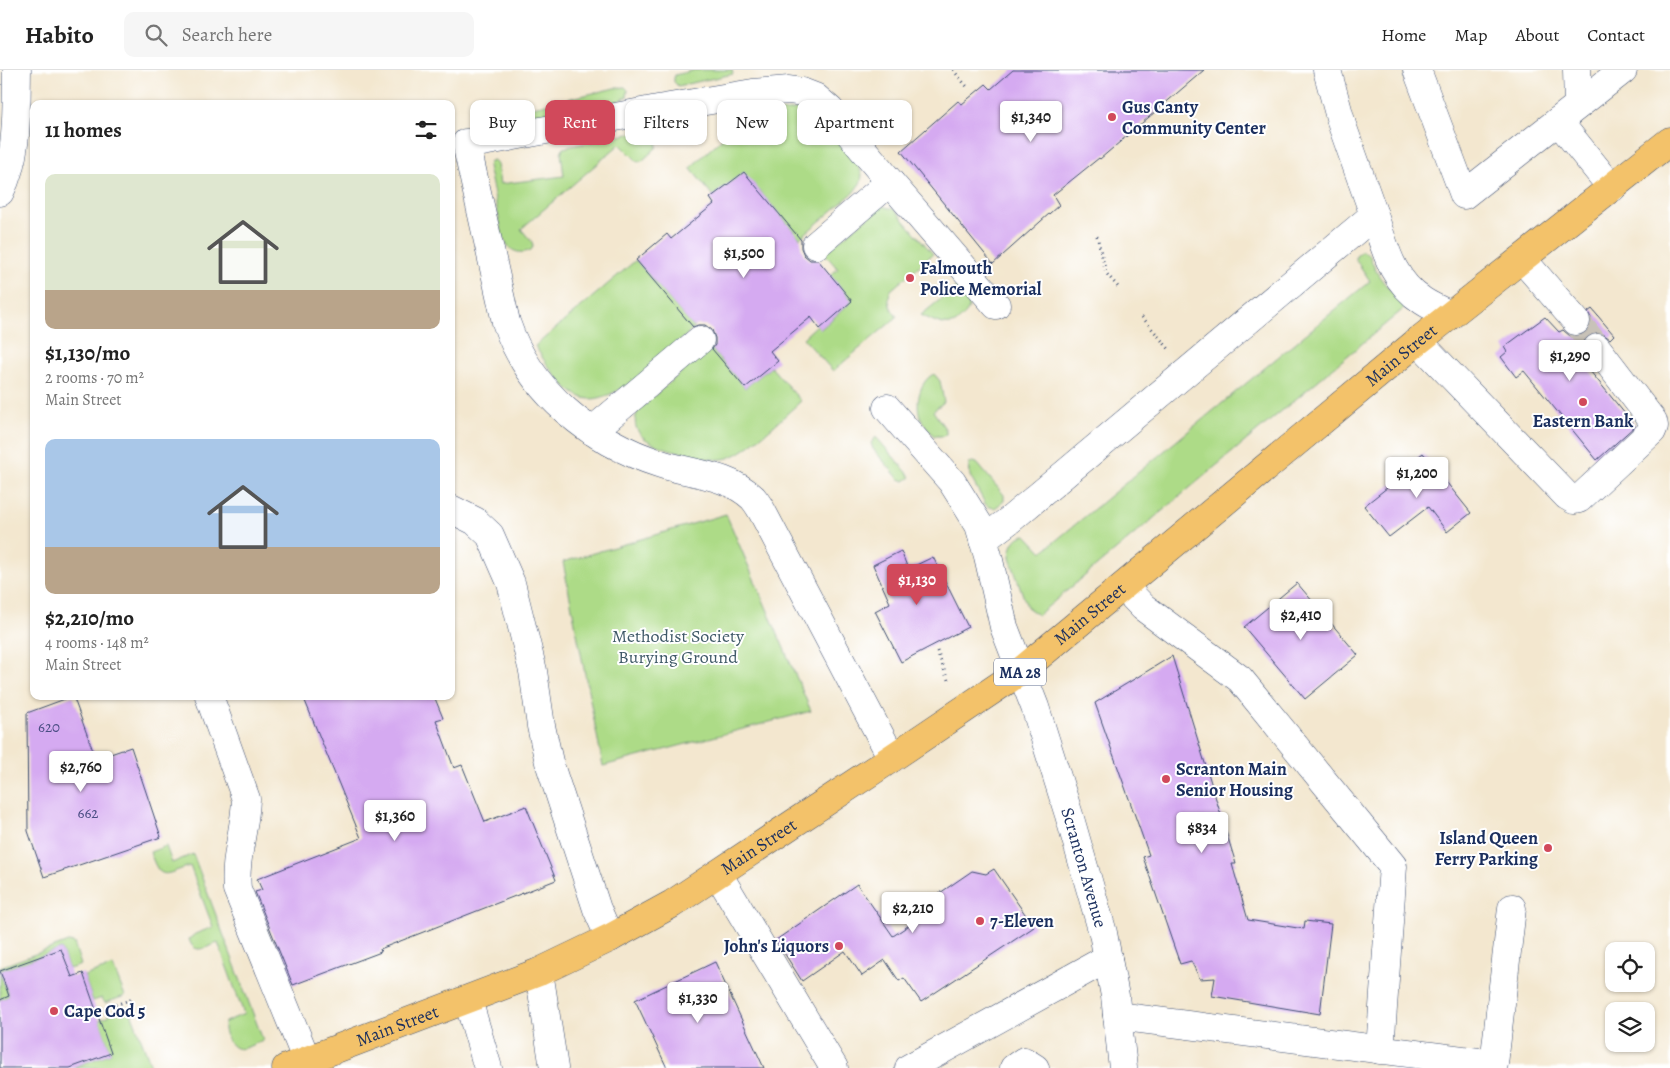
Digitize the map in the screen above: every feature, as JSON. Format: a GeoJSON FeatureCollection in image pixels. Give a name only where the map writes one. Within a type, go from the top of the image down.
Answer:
{"type":"FeatureCollection","features":[{"type":"Feature","properties":{"kind":"main road","name":"Main Street"},"geometry":{"type":"LineString","coordinates":[[296,1064],[539,972],[610,938],[672,904],[892,758],[1021,671],[1418,341],[1670,141]]}},
{"type":"Feature","properties":{"kind":"street"},"geometry":{"type":"LineString","coordinates":[[0,192],[6,181],[13,158],[17,70]]}},
{"type":"Feature","properties":{"kind":"street"},"geometry":{"type":"LineString","coordinates":[[1327,70],[1342,125],[1389,260],[1408,290],[1423,301],[1451,315]]}},
{"type":"Feature","properties":{"kind":"street"},"geometry":{"type":"LineString","coordinates":[[1417,70],[1464,195],[1623,70]]}},
{"type":"Feature","properties":{"kind":"street"},"geometry":{"type":"LineString","coordinates":[[1577,70],[1568,113],[1612,188]]}},
{"type":"Feature","properties":{"kind":"street"},"geometry":{"type":"LineString","coordinates":[[892,758],[766,517],[753,498],[724,480],[647,459],[611,442],[592,431],[553,400],[536,380],[523,361],[512,339],[501,303],[466,143],[477,143],[706,101],[789,90],[802,92],[815,97],[830,110],[996,305]]}},
{"type":"Feature","properties":{"kind":"street"},"geometry":{"type":"LineString","coordinates":[[816,245],[890,182]]}},
{"type":"Feature","properties":{"kind":"street"},"geometry":{"type":"LineString","coordinates":[[983,540],[1019,513],[1374,215]]}},
{"type":"Feature","properties":{"kind":"street"},"geometry":{"type":"LineString","coordinates":[[1522,259],[1576,321]]}},
{"type":"Feature","properties":{"kind":"street"},"geometry":{"type":"LineString","coordinates":[[592,431],[700,340]]}},
{"type":"Feature","properties":{"kind":"street"},"geometry":{"type":"LineString","coordinates":[[1418,341],[1567,496],[1574,500],[1579,498],[1652,431],[1654,426],[1653,421],[1598,348]]}},
{"type":"Feature","properties":{"kind":"street","name":"Scranton Avenue"},"geometry":{"type":"LineString","coordinates":[[887,408],[952,482],[979,525],[1004,627],[1035,707],[1103,933],[1117,1016],[1123,1068]]}},
{"type":"Feature","properties":{"kind":"street"},"geometry":{"type":"LineString","coordinates":[[455,510],[475,521],[490,535],[511,583],[533,671],[546,753],[594,901],[610,938]]}},
{"type":"Feature","properties":{"kind":"street"},"geometry":{"type":"LineString","coordinates":[[1124,586],[1143,606],[1240,679],[1393,866],[1380,1050]]}},
{"type":"Feature","properties":{"kind":"street"},"geometry":{"type":"LineString","coordinates":[[210,700],[246,799],[236,876],[237,890],[296,1064]]}},
{"type":"Feature","properties":{"kind":"street"},"geometry":{"type":"LineString","coordinates":[[718,874],[834,1068]]}},
{"type":"Feature","properties":{"kind":"street"},"geometry":{"type":"LineString","coordinates":[[1117,1016],[1494,1064],[1512,908]]}},
{"type":"Feature","properties":{"kind":"street"},"geometry":{"type":"LineString","coordinates":[[909,1068],[1108,958]]}},
{"type":"Feature","properties":{"kind":"street"},"geometry":{"type":"LineString","coordinates":[[539,972],[554,1068]]}},
{"type":"Feature","properties":{"kind":"street"},"geometry":{"type":"LineString","coordinates":[[468,1000],[488,1068]]}},
{"type":"Feature","properties":{"kind":"street"},"geometry":{"type":"LineString","coordinates":[[1014,1068],[1024,1061],[1035,1068]]}},
{"type":"Feature","properties":{"kind":"path"},"geometry":{"type":"LineString","coordinates":[[953,70],[969,89]]}},
{"type":"Feature","properties":{"kind":"path"},"geometry":{"type":"LineString","coordinates":[[1097,236],[1106,273],[1119,288]]}},
{"type":"Feature","properties":{"kind":"path"},"geometry":{"type":"LineString","coordinates":[[1142,316],[1170,350]]}},
{"type":"Feature","properties":{"kind":"path"},"geometry":{"type":"LineString","coordinates":[[937,651],[950,685]]}},
{"type":"Feature","properties":{"kind":"path"},"geometry":{"type":"LineString","coordinates":[[106,1008],[133,999]]}},
{"type":"Feature","properties":{"kind":"green space"},"geometry":{"type":"Polygon","coordinates":[[[695,70],[732,70],[733,74],[678,86],[674,82],[675,75],[695,70]]]}},
{"type":"Feature","properties":{"kind":"green space"},"geometry":{"type":"Polygon","coordinates":[[[625,87],[628,90],[627,97],[615,102],[615,100],[563,100],[625,87]]]}},
{"type":"Feature","properties":{"kind":"green space"},"geometry":{"type":"Polygon","coordinates":[[[545,104],[545,116],[535,118],[535,107],[545,104]]]}},
{"type":"Feature","properties":{"kind":"green space"},"geometry":{"type":"Polygon","coordinates":[[[797,110],[797,145],[842,145],[858,165],[862,175],[861,182],[853,193],[800,238],[744,173],[713,196],[691,169],[717,143],[717,145],[787,145],[787,111],[797,110]]]}},
{"type":"Feature","properties":{"kind":"green space"},"geometry":{"type":"Polygon","coordinates":[[[625,135],[625,145],[657,145],[657,147],[642,161],[638,162],[620,144],[521,229],[532,242],[533,247],[531,250],[526,252],[514,251],[503,237],[488,166],[490,161],[494,160],[497,164],[500,184],[564,176],[561,153],[563,148],[577,145],[615,145],[615,137],[625,135]]]}},
{"type":"Feature","properties":{"kind":"green space"},"geometry":{"type":"Polygon","coordinates":[[[882,206],[893,209],[898,213],[933,254],[891,290],[890,304],[897,317],[833,371],[803,338],[817,325],[821,329],[852,301],[830,275],[838,269],[824,253],[882,206]]]}},
{"type":"Feature","properties":{"kind":"green space"},"geometry":{"type":"Polygon","coordinates":[[[1362,251],[1369,254],[1380,277],[1407,306],[1038,615],[1027,607],[1010,558],[1012,546],[1016,540],[1026,535],[1042,552],[1370,281],[1356,260],[1356,256],[1362,251]]]}},
{"type":"Feature","properties":{"kind":"green space"},"geometry":{"type":"Polygon","coordinates":[[[636,260],[694,328],[658,361],[627,385],[611,394],[597,398],[584,398],[576,395],[562,383],[535,346],[636,260]]]}},
{"type":"Feature","properties":{"kind":"green space"},"geometry":{"type":"Polygon","coordinates":[[[957,286],[969,302],[966,313],[958,321],[952,324],[943,324],[921,315],[957,286]]]}},
{"type":"Feature","properties":{"kind":"green space"},"geometry":{"type":"Polygon","coordinates":[[[710,347],[745,388],[771,367],[801,401],[755,442],[736,454],[723,459],[709,459],[654,444],[639,433],[636,425],[636,416],[641,408],[710,347]]]}},
{"type":"Feature","properties":{"kind":"green space"},"geometry":{"type":"Polygon","coordinates":[[[934,374],[940,381],[944,402],[933,411],[946,430],[946,434],[943,436],[934,436],[926,427],[920,416],[918,405],[922,386],[934,374]]]}},
{"type":"Feature","properties":{"kind":"green space"},"geometry":{"type":"Polygon","coordinates":[[[876,437],[911,477],[905,481],[899,479],[873,449],[871,443],[876,437]]]}},
{"type":"Feature","properties":{"kind":"green space"},"geometry":{"type":"Polygon","coordinates":[[[972,462],[977,463],[1004,495],[1004,501],[995,508],[986,505],[970,476],[969,464],[972,462]]]}},
{"type":"Feature","properties":{"kind":"green space","name":"Methodist Society Burying Ground"},"geometry":{"type":"Polygon","coordinates":[[[726,514],[811,711],[603,766],[563,562],[726,514]]]}},
{"type":"Feature","properties":{"kind":"green space"},"geometry":{"type":"Polygon","coordinates":[[[166,846],[172,863],[193,854],[263,1040],[238,1049],[227,1038],[224,1030],[225,1022],[244,1014],[218,943],[201,949],[197,949],[191,944],[189,939],[195,934],[213,927],[190,866],[164,874],[157,868],[150,852],[166,846]]]}},
{"type":"Feature","properties":{"kind":"green space"},"geometry":{"type":"Polygon","coordinates":[[[68,942],[74,943],[81,965],[69,969],[61,949],[0,971],[0,967],[68,942]]]}},
{"type":"Feature","properties":{"kind":"green space"},"geometry":{"type":"Polygon","coordinates":[[[113,966],[125,996],[105,1003],[102,998],[93,1001],[84,976],[113,966]]]}},
{"type":"Feature","properties":{"kind":"green space"},"geometry":{"type":"Polygon","coordinates":[[[0,972],[9,996],[0,1000],[0,972]]]}},
{"type":"Feature","properties":{"kind":"green space"},"geometry":{"type":"Polygon","coordinates":[[[129,1007],[152,1068],[72,1068],[111,1053],[99,1020],[109,1016],[108,1014],[129,1007]]]}},
{"type":"Feature","properties":{"kind":"building"},"geometry":{"type":"Polygon","coordinates":[[[1013,70],[1204,70],[1100,159],[1053,195],[1059,205],[993,264],[901,151],[908,145],[912,145],[912,141],[958,101],[962,104],[986,84],[991,89],[1013,70]]]}},
{"type":"Feature","properties":{"kind":"building"},"geometry":{"type":"Polygon","coordinates":[[[744,172],[801,240],[801,248],[804,255],[810,260],[818,260],[852,301],[820,329],[811,317],[770,351],[778,361],[745,388],[712,349],[715,345],[715,338],[712,330],[705,325],[693,327],[636,260],[667,234],[671,239],[714,204],[710,198],[744,172]]]}},
{"type":"Feature","properties":{"kind":"building","name":"Eastern Bank"},"geometry":{"type":"Polygon","coordinates":[[[1592,309],[1614,335],[1610,339],[1603,334],[1595,333],[1587,336],[1582,342],[1582,351],[1585,358],[1581,360],[1635,426],[1597,460],[1524,371],[1516,377],[1501,357],[1507,352],[1504,347],[1545,317],[1559,332],[1563,330],[1570,336],[1579,336],[1586,333],[1591,326],[1591,318],[1588,312],[1592,309]]]}},
{"type":"Feature","properties":{"kind":"building"},"geometry":{"type":"Polygon","coordinates":[[[1423,453],[1471,513],[1447,532],[1428,507],[1389,537],[1364,506],[1402,476],[1398,472],[1423,453]]]}},
{"type":"Feature","properties":{"kind":"building"},"geometry":{"type":"Polygon","coordinates":[[[901,551],[908,569],[933,557],[968,627],[901,662],[875,611],[890,603],[873,565],[901,551]]]}},
{"type":"Feature","properties":{"kind":"building"},"geometry":{"type":"Polygon","coordinates":[[[1297,583],[1358,655],[1305,699],[1244,627],[1297,583]]]}},
{"type":"Feature","properties":{"kind":"building","name":"Scranton Main Senior Housing"},"geometry":{"type":"Polygon","coordinates":[[[1172,656],[1236,864],[1232,864],[1248,920],[1304,929],[1305,921],[1331,924],[1320,1014],[1212,996],[1215,978],[1200,979],[1191,961],[1180,964],[1143,857],[1149,855],[1095,703],[1172,656]]]}},
{"type":"Feature","properties":{"kind":"building"},"geometry":{"type":"Polygon","coordinates":[[[62,700],[74,700],[96,759],[131,747],[161,837],[44,877],[28,831],[27,713],[62,700]]]}},
{"type":"Feature","properties":{"kind":"building"},"geometry":{"type":"Polygon","coordinates":[[[305,700],[436,700],[443,718],[436,720],[454,768],[462,765],[485,822],[526,806],[556,880],[380,949],[381,952],[293,985],[255,892],[262,890],[257,879],[361,838],[305,700]]]}},
{"type":"Feature","properties":{"kind":"building"},"geometry":{"type":"Polygon","coordinates":[[[994,869],[1034,927],[921,1002],[904,978],[899,981],[885,960],[862,976],[845,951],[802,981],[776,940],[857,884],[893,936],[935,908],[937,895],[972,871],[986,874],[994,869]]]}},
{"type":"Feature","properties":{"kind":"building","name":"Cape Cod 5"},"geometry":{"type":"Polygon","coordinates":[[[61,949],[72,977],[83,973],[111,1053],[70,1068],[0,1068],[0,1000],[9,996],[0,971],[61,949]]]}},
{"type":"Feature","properties":{"kind":"building"},"geometry":{"type":"Polygon","coordinates":[[[715,962],[764,1068],[667,1068],[635,1000],[715,962]]]}},
{"type":"Feature","properties":{"kind":"tunnel"},"geometry":{"type":"LineString","coordinates":[[1576,321],[1597,348]]}},
{"type":"Feature","properties":{"kind":"place","name":"Gus Canty Community Center"},"geometry":{"type":"Point","coordinates":[1112,117]}},
{"type":"Feature","properties":{"kind":"place","name":"Falmouth Police Memorial"},"geometry":{"type":"Point","coordinates":[910,278]}},
{"type":"Feature","properties":{"kind":"place","name":"Eastern Bank"},"geometry":{"type":"Point","coordinates":[1583,402]}},
{"type":"Feature","properties":{"kind":"place","name":"Scranton Main Senior Housing"},"geometry":{"type":"Point","coordinates":[1166,779]}},
{"type":"Feature","properties":{"kind":"place","name":"Island Queen Ferry Parking"},"geometry":{"type":"Point","coordinates":[1548,848]}},
{"type":"Feature","properties":{"kind":"place","name":"7-Eleven"},"geometry":{"type":"Point","coordinates":[980,921]}},
{"type":"Feature","properties":{"kind":"place","name":"John's Liquors"},"geometry":{"type":"Point","coordinates":[839,946]}},
{"type":"Feature","properties":{"kind":"place","name":"Cape Cod 5"},"geometry":{"type":"Point","coordinates":[54,1011]}}]}
